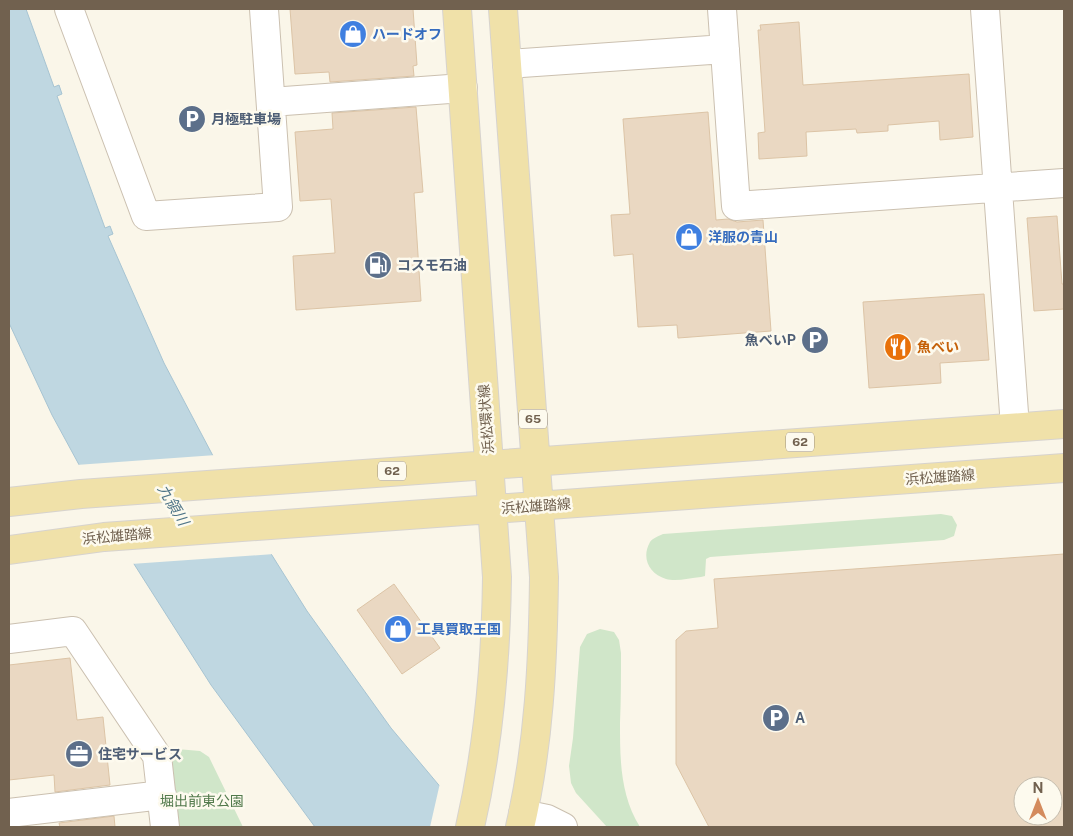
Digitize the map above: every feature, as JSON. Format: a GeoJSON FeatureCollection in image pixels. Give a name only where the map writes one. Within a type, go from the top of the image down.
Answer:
{"type":"FeatureCollection","features":[{"type":"Feature","properties":{"kind":"main road","name":"浜松環状線"},"geometry":{"type":"LineString","coordinates":[[457,9],[497,577],[496,632],[491,706],[477,797],[470,827]]}},
{"type":"Feature","properties":{"kind":"main road","name":"65"},"geometry":{"type":"LineString","coordinates":[[503,9],[544,577],[541,681],[537,734],[521,821]]}},
{"type":"Feature","properties":{"kind":"main road","name":"62"},"geometry":{"type":"LineString","coordinates":[[9,502],[81,494],[1064,424]]}},
{"type":"Feature","properties":{"kind":"main road","name":"浜松雄踏線"},"geometry":{"type":"LineString","coordinates":[[9,550],[104,537],[1064,468]]}},
{"type":"Feature","properties":{"kind":"street"},"geometry":{"type":"LineString","coordinates":[[69,9],[146,216],[278,207],[264,9]]}},
{"type":"Feature","properties":{"kind":"street"},"geometry":{"type":"LineString","coordinates":[[722,9],[736,206],[1064,183]]}},
{"type":"Feature","properties":{"kind":"street"},"geometry":{"type":"LineString","coordinates":[[985,9],[1015,427]]}},
{"type":"Feature","properties":{"kind":"street"},"geometry":{"type":"LineString","coordinates":[[507,64],[725,48]]}},
{"type":"Feature","properties":{"kind":"street"},"geometry":{"type":"LineString","coordinates":[[271,102],[463,88]]}},
{"type":"Feature","properties":{"kind":"street"},"geometry":{"type":"LineString","coordinates":[[9,639],[73,631],[157,756],[165,827]]}},
{"type":"Feature","properties":{"kind":"street"},"geometry":{"type":"LineString","coordinates":[[9,813],[162,796]]}},
{"type":"Feature","properties":{"kind":"street"},"geometry":{"type":"LineString","coordinates":[[521,821],[547,820],[563,827]]}},
{"type":"Feature","properties":{"kind":"green space"},"geometry":{"type":"Polygon","coordinates":[[[941,514],[952,516],[957,525],[954,536],[944,540],[710,557],[706,559],[705,576],[679,580],[660,577],[648,565],[646,554],[650,542],[663,534],[941,514]]]}},
{"type":"Feature","properties":{"kind":"green space"},"geometry":{"type":"Polygon","coordinates":[[[600,629],[614,632],[619,640],[621,653],[620,736],[622,776],[628,802],[640,827],[607,827],[576,793],[571,783],[569,766],[580,647],[587,634],[600,629]]]}},
{"type":"Feature","properties":{"kind":"green space","name":"堀出前東公園"},"geometry":{"type":"Polygon","coordinates":[[[177,749],[200,751],[209,757],[243,827],[179,827],[171,751],[177,749]]]}},
{"type":"Feature","properties":{"kind":"water","name":"九領川"},"geometry":{"type":"Polygon","coordinates":[[[9,9],[26,9],[54,87],[59,85],[62,94],[57,96],[105,228],[110,226],[113,234],[108,236],[164,363],[231,490],[307,611],[391,728],[474,827],[315,827],[211,685],[127,553],[52,415],[9,323],[9,9]]]}},
{"type":"Feature","properties":{"kind":"pier"},"geometry":{"type":"Polygon","coordinates":[[[216,455],[233,488],[274,554],[131,564],[76,465],[216,455]]]}},
{"type":"Feature","properties":{"kind":"pier"},"geometry":{"type":"Polygon","coordinates":[[[440,783],[476,826],[477,827],[430,827],[440,783]]]}},
{"type":"Feature","properties":{"kind":"building"},"geometry":{"type":"Polygon","coordinates":[[[290,9],[413,9],[417,65],[413,66],[414,76],[330,82],[329,72],[295,74],[290,9]]]}},
{"type":"Feature","properties":{"kind":"building"},"geometry":{"type":"Polygon","coordinates":[[[799,22],[803,85],[969,74],[973,137],[940,140],[939,121],[888,125],[888,131],[857,133],[856,129],[806,132],[807,156],[759,159],[758,133],[765,132],[758,30],[761,30],[760,25],[799,22]]]}},
{"type":"Feature","properties":{"kind":"building"},"geometry":{"type":"Polygon","coordinates":[[[416,107],[423,192],[414,193],[421,301],[296,310],[293,256],[335,253],[331,199],[300,201],[295,132],[333,129],[332,113],[416,107]]]}},
{"type":"Feature","properties":{"kind":"building","name":"洋服の青山"},"geometry":{"type":"Polygon","coordinates":[[[708,112],[716,220],[728,219],[737,222],[763,220],[771,331],[678,338],[677,325],[638,327],[633,254],[614,256],[611,215],[630,214],[623,119],[708,112]]]}},
{"type":"Feature","properties":{"kind":"building"},"geometry":{"type":"Polygon","coordinates":[[[1057,216],[1062,284],[1064,284],[1064,309],[1034,311],[1027,218],[1057,216]]]}},
{"type":"Feature","properties":{"kind":"building","name":"魚べい"},"geometry":{"type":"Polygon","coordinates":[[[984,294],[989,360],[940,363],[941,383],[869,388],[863,302],[984,294]]]}},
{"type":"Feature","properties":{"kind":"building","name":"A"},"geometry":{"type":"Polygon","coordinates":[[[1064,554],[1064,827],[709,827],[676,764],[676,640],[686,631],[718,628],[714,579],[1064,554]]]}},
{"type":"Feature","properties":{"kind":"building","name":"工具買取王国"},"geometry":{"type":"Polygon","coordinates":[[[394,584],[440,648],[402,674],[357,610],[394,584]]]}},
{"type":"Feature","properties":{"kind":"building"},"geometry":{"type":"Polygon","coordinates":[[[70,658],[77,720],[103,717],[110,785],[55,792],[54,775],[9,780],[9,665],[70,658]]]}},
{"type":"Feature","properties":{"kind":"building"},"geometry":{"type":"Polygon","coordinates":[[[114,816],[115,827],[60,827],[59,823],[114,816]]]}},
{"type":"Feature","properties":{"kind":"place","name":"ハードオフ"},"geometry":{"type":"Point","coordinates":[353,34]}},
{"type":"Feature","properties":{"kind":"place","name":"月極駐車場"},"geometry":{"type":"Point","coordinates":[192,119]}},
{"type":"Feature","properties":{"kind":"place","name":"洋服の青山"},"geometry":{"type":"Point","coordinates":[689,237]}},
{"type":"Feature","properties":{"kind":"place","name":"コスモ石油"},"geometry":{"type":"Point","coordinates":[378,265]}},
{"type":"Feature","properties":{"kind":"place","name":"魚べいP"},"geometry":{"type":"Point","coordinates":[815,340]}},
{"type":"Feature","properties":{"kind":"place","name":"魚べい"},"geometry":{"type":"Point","coordinates":[898,347]}},
{"type":"Feature","properties":{"kind":"place","name":"工具買取王国"},"geometry":{"type":"Point","coordinates":[398,629]}},
{"type":"Feature","properties":{"kind":"place","name":"A"},"geometry":{"type":"Point","coordinates":[776,718]}},
{"type":"Feature","properties":{"kind":"place","name":"住宅サービス"},"geometry":{"type":"Point","coordinates":[79,754]}}]}
